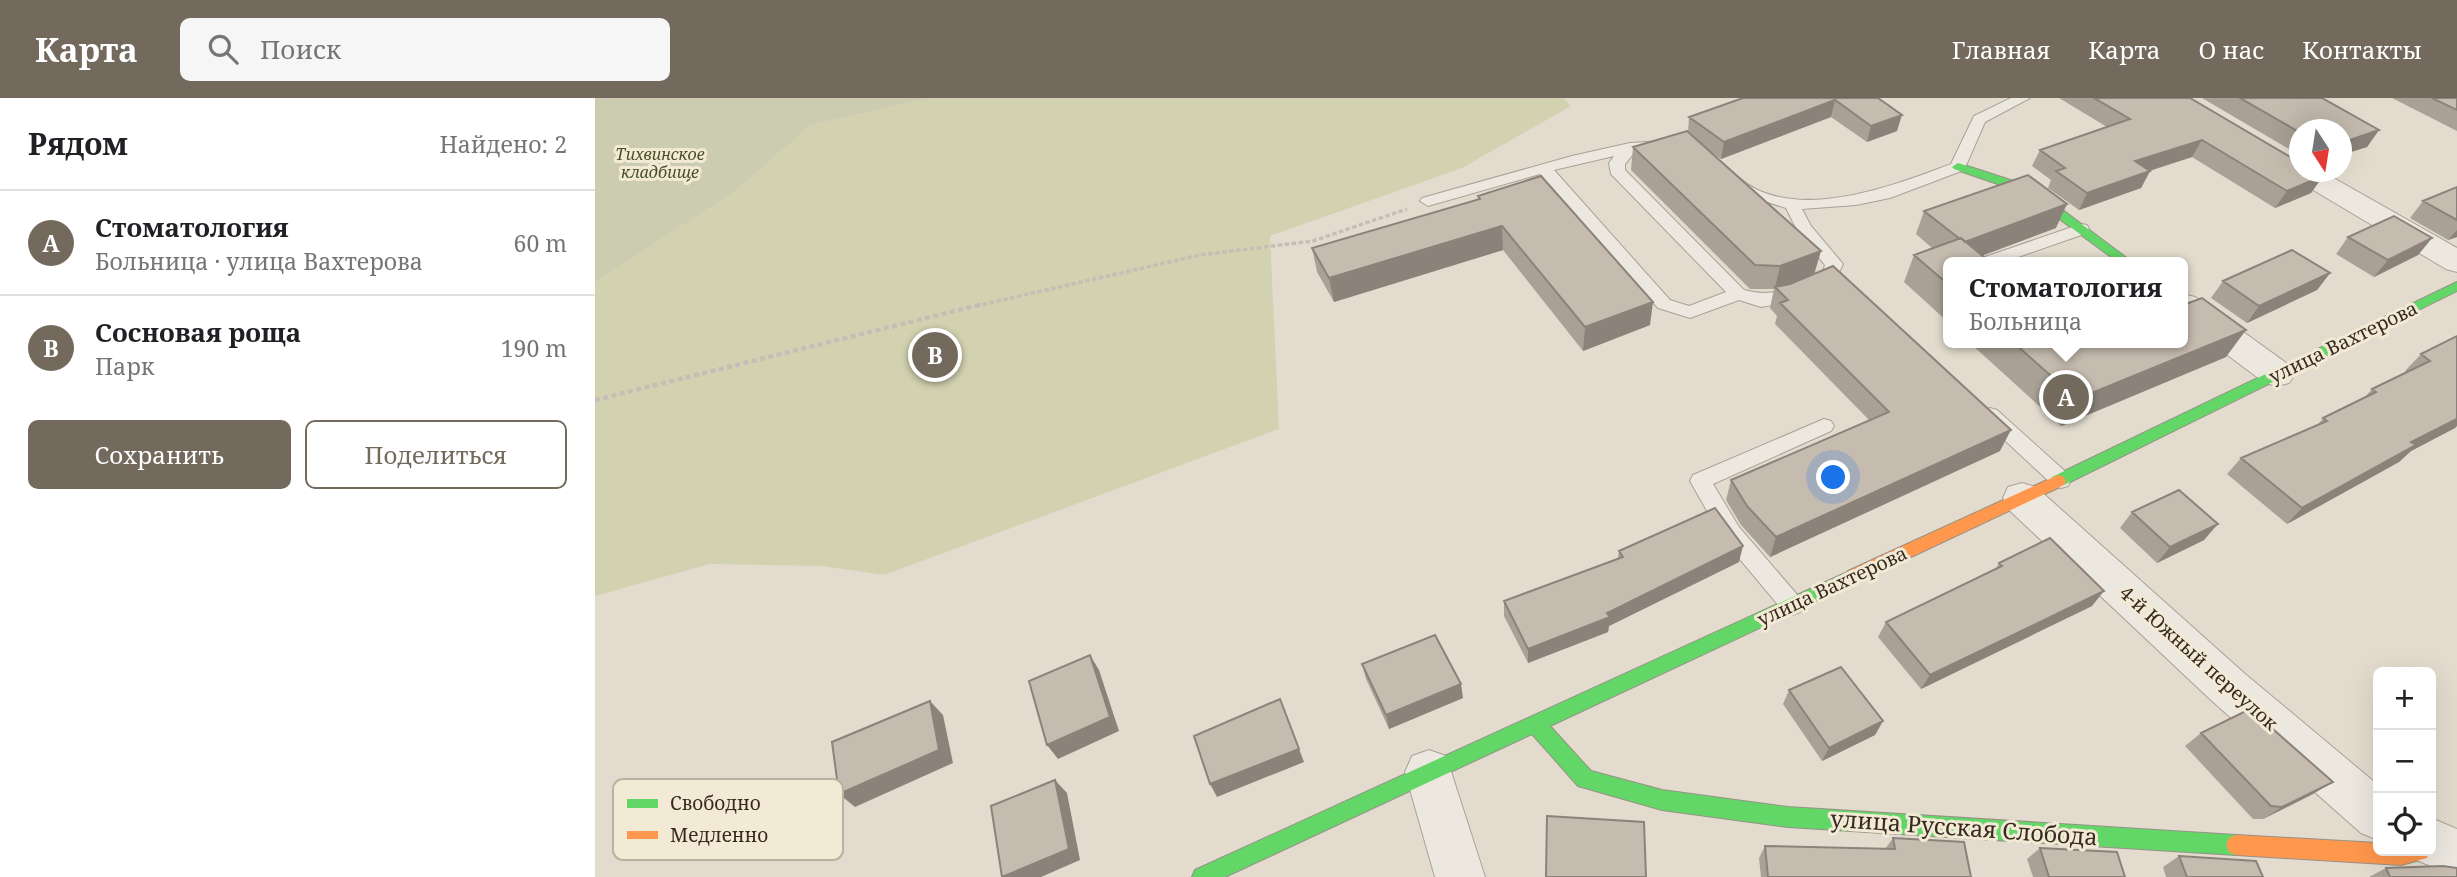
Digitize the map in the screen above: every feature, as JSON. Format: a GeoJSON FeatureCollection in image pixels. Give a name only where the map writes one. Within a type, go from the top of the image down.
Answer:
{"type":"FeatureCollection","features":[{"type":"Feature","properties":{"kind":"street"},"geometry":{"type":"LineString","coordinates":[[1958,167],[2028,190],[2119,257]]}},
{"type":"Feature","properties":{"kind":"street"},"geometry":{"type":"LineString","coordinates":[[2320,182],[2457,262]]}},
{"type":"Feature","properties":{"kind":"street","name":"улица Вахтерова"},"geometry":{"type":"LineString","coordinates":[[1202,877],[2061,480],[2457,286]]}},
{"type":"Feature","properties":{"kind":"street"},"geometry":{"type":"LineString","coordinates":[[2188,309],[2277,374]]}},
{"type":"Feature","properties":{"kind":"street","name":"4-й Южный переулок"},"geometry":{"type":"LineString","coordinates":[[2022,498],[2228,687],[2373,812]]}},
{"type":"Feature","properties":{"kind":"street","name":"улица Русская Слобода"},"geometry":{"type":"LineString","coordinates":[[1535,723],[1585,779],[1662,800],[1788,817],[2373,853]]}},
{"type":"Feature","properties":{"kind":"street"},"geometry":{"type":"LineString","coordinates":[[1429,772],[1460,877]]}},
{"type":"Feature","properties":{"kind":"lane"},"geometry":{"type":"LineString","coordinates":[[1720,171],[1742,189],[1791,205],[1856,200],[1890,193],[1958,167],[1979,119],[2024,98]]}},
{"type":"Feature","properties":{"kind":"lane"},"geometry":{"type":"LineString","coordinates":[[1428,201],[1630,148],[1679,144]]}},
{"type":"Feature","properties":{"kind":"lane"},"geometry":{"type":"LineString","coordinates":[[1630,148],[1617,163],[1617,171],[1738,294],[1761,301],[1772,299],[1829,277],[1833,264],[1804,228],[1791,205]]}},
{"type":"Feature","properties":{"kind":"lane"},"geometry":{"type":"LineString","coordinates":[[1543,169],[1664,304],[1690,312],[1738,294]]}},
{"type":"Feature","properties":{"kind":"lane"},"geometry":{"type":"LineString","coordinates":[[2002,257],[2081,229]]}},
{"type":"Feature","properties":{"kind":"lane"},"geometry":{"type":"LineString","coordinates":[[1974,400],[2061,480]]}},
{"type":"Feature","properties":{"kind":"lane"},"geometry":{"type":"LineString","coordinates":[[1792,605],[1731,533],[1700,481],[1824,426]]}},
{"type":"Feature","properties":{"kind":"path"},"geometry":{"type":"LineString","coordinates":[[595,400],[1016,296],[1187,258],[1313,241],[1428,201]]}},
{"type":"Feature","properties":{"kind":"green space","name":"Тихвинское кладбище"},"geometry":{"type":"Polygon","coordinates":[[[595,98],[930,98],[811,125],[734,192],[595,282],[595,98]]]}},
{"type":"Feature","properties":{"kind":"green space"},"geometry":{"type":"Polygon","coordinates":[[[930,98],[1563,98],[1571,106],[1462,168],[1270,236],[1279,429],[884,575],[822,566],[710,564],[595,596],[595,282],[734,192],[811,125],[930,98]]]}},
{"type":"Feature","properties":{"kind":"building"},"geometry":{"type":"Polygon","coordinates":[[[1743,98],[1878,98],[1902,115],[1871,126],[1835,100],[1724,142],[1689,117],[1743,98]]]}},
{"type":"Feature","properties":{"kind":"building"},"geometry":{"type":"Polygon","coordinates":[[[2094,98],[2190,98],[2289,156],[2289,182],[2309,182],[2287,191],[2202,140],[2135,161],[2150,171],[2087,193],[2056,171],[2065,168],[2040,150],[2130,119],[2094,98]]]}},
{"type":"Feature","properties":{"kind":"building"},"geometry":{"type":"Polygon","coordinates":[[[2240,98],[2322,98],[2379,130],[2352,139],[2352,119],[2289,119],[2289,126],[2240,98]]]}},
{"type":"Feature","properties":{"kind":"building"},"geometry":{"type":"Polygon","coordinates":[[[2432,98],[2457,98],[2457,110],[2432,98]]]}},
{"type":"Feature","properties":{"kind":"building"},"geometry":{"type":"Polygon","coordinates":[[[1687,131],[1821,251],[1780,266],[1755,265],[1633,147],[1687,131]]]}},
{"type":"Feature","properties":{"kind":"building"},"geometry":{"type":"Polygon","coordinates":[[[2028,175],[2067,204],[1965,242],[1924,211],[2028,175]]]}},
{"type":"Feature","properties":{"kind":"building"},"geometry":{"type":"Polygon","coordinates":[[[1541,176],[1653,302],[1585,327],[1502,226],[1329,278],[1312,248],[1480,199],[1478,196],[1541,176]]]}},
{"type":"Feature","properties":{"kind":"building"},"geometry":{"type":"Polygon","coordinates":[[[2457,187],[2457,220],[2423,201],[2457,187]]]}},
{"type":"Feature","properties":{"kind":"building"},"geometry":{"type":"Polygon","coordinates":[[[2394,216],[2432,238],[2388,260],[2348,237],[2394,216]]]}},
{"type":"Feature","properties":{"kind":"building"},"geometry":{"type":"Polygon","coordinates":[[[1961,238],[1984,257],[1943,257],[1943,280],[1914,255],[1961,238]]]}},
{"type":"Feature","properties":{"kind":"building"},"geometry":{"type":"Polygon","coordinates":[[[2292,250],[2330,273],[2259,306],[2223,281],[2292,250]]]}},
{"type":"Feature","properties":{"kind":"building"},"geometry":{"type":"Polygon","coordinates":[[[1833,266],[2011,430],[1776,537],[1747,506],[1731,480],[1889,412],[1780,303],[1788,300],[1775,287],[1790,284],[1833,266]]]}},
{"type":"Feature","properties":{"kind":"building"},"geometry":{"type":"Polygon","coordinates":[[[2202,298],[2246,330],[2077,399],[2020,348],[2188,348],[2188,303],[2202,298]]]}},
{"type":"Feature","properties":{"kind":"building"},"geometry":{"type":"Polygon","coordinates":[[[2457,336],[2457,419],[2411,442],[2416,445],[2302,508],[2241,458],[2327,421],[2323,418],[2376,392],[2372,389],[2430,361],[2421,354],[2457,336]]]}},
{"type":"Feature","properties":{"kind":"building"},"geometry":{"type":"Polygon","coordinates":[[[2179,490],[2218,524],[2170,547],[2132,512],[2179,490]]]}},
{"type":"Feature","properties":{"kind":"building"},"geometry":{"type":"Polygon","coordinates":[[[1715,508],[1743,546],[1607,613],[1610,617],[1528,649],[1504,601],[1623,557],[1619,551],[1715,508]]]}},
{"type":"Feature","properties":{"kind":"building"},"geometry":{"type":"Polygon","coordinates":[[[2050,538],[2104,591],[1930,675],[1886,622],[2002,566],[1999,563],[2050,538]]]}},
{"type":"Feature","properties":{"kind":"building"},"geometry":{"type":"Polygon","coordinates":[[[1435,635],[1461,684],[1386,715],[1362,664],[1435,635]]]}},
{"type":"Feature","properties":{"kind":"building"},"geometry":{"type":"Polygon","coordinates":[[[1090,655],[1110,717],[1047,745],[1029,681],[1090,655]]]}},
{"type":"Feature","properties":{"kind":"building"},"geometry":{"type":"Polygon","coordinates":[[[1841,667],[1883,721],[1829,748],[1789,690],[1841,667]]]}},
{"type":"Feature","properties":{"kind":"building"},"geometry":{"type":"Polygon","coordinates":[[[1280,699],[1299,749],[1210,784],[1194,736],[1280,699]]]}},
{"type":"Feature","properties":{"kind":"building"},"geometry":{"type":"Polygon","coordinates":[[[930,701],[939,750],[843,792],[843,779],[837,779],[832,742],[930,701]]]}},
{"type":"Feature","properties":{"kind":"building"},"geometry":{"type":"Polygon","coordinates":[[[2250,709],[2333,782],[2282,807],[2271,806],[2201,733],[2250,709]]]}},
{"type":"Feature","properties":{"kind":"building"},"geometry":{"type":"Polygon","coordinates":[[[1055,780],[1069,849],[1002,877],[991,806],[1055,780]]]}},
{"type":"Feature","properties":{"kind":"building"},"geometry":{"type":"Polygon","coordinates":[[[1547,816],[1644,822],[1646,877],[1546,877],[1547,816]]]}},
{"type":"Feature","properties":{"kind":"building"},"geometry":{"type":"Polygon","coordinates":[[[1893,838],[1964,842],[1971,877],[1768,877],[1765,846],[1895,849],[1893,838]]]}},
{"type":"Feature","properties":{"kind":"building"},"geometry":{"type":"Polygon","coordinates":[[[2040,848],[2117,852],[2125,877],[2049,877],[2040,848]]]}},
{"type":"Feature","properties":{"kind":"building"},"geometry":{"type":"Polygon","coordinates":[[[2179,856],[2256,861],[2263,877],[2187,877],[2179,856]]]}},
{"type":"Feature","properties":{"kind":"building"},"geometry":{"type":"Polygon","coordinates":[[[2386,868],[2457,868],[2457,877],[2390,877],[2386,868]]]}},
{"type":"Feature","properties":{"kind":"traffic: fast"},"geometry":{"type":"LineString","coordinates":[[1958,167],[2028,190],[2119,257]]}},
{"type":"Feature","properties":{"kind":"traffic: fast"},"geometry":{"type":"LineString","coordinates":[[2058,481],[2457,286]]}},
{"type":"Feature","properties":{"kind":"traffic: fast"},"geometry":{"type":"LineString","coordinates":[[1202,877],[1854,576]]}},
{"type":"Feature","properties":{"kind":"traffic: fast"},"geometry":{"type":"LineString","coordinates":[[1535,723],[1585,779],[1662,800],[1788,817],[2236,845]]}},
{"type":"Feature","properties":{"kind":"traffic: slow"},"geometry":{"type":"LineString","coordinates":[[1854,576],[2058,481]]}},
{"type":"Feature","properties":{"kind":"traffic: slow"},"geometry":{"type":"LineString","coordinates":[[2236,845],[2373,853]]}},
{"type":"Feature","properties":{"kind":"place","name":"Сосновая роща"},"geometry":{"type":"Point","coordinates":[935,355]}},
{"type":"Feature","properties":{"kind":"place","name":"Стоматология"},"geometry":{"type":"Point","coordinates":[2066,397]}}]}
